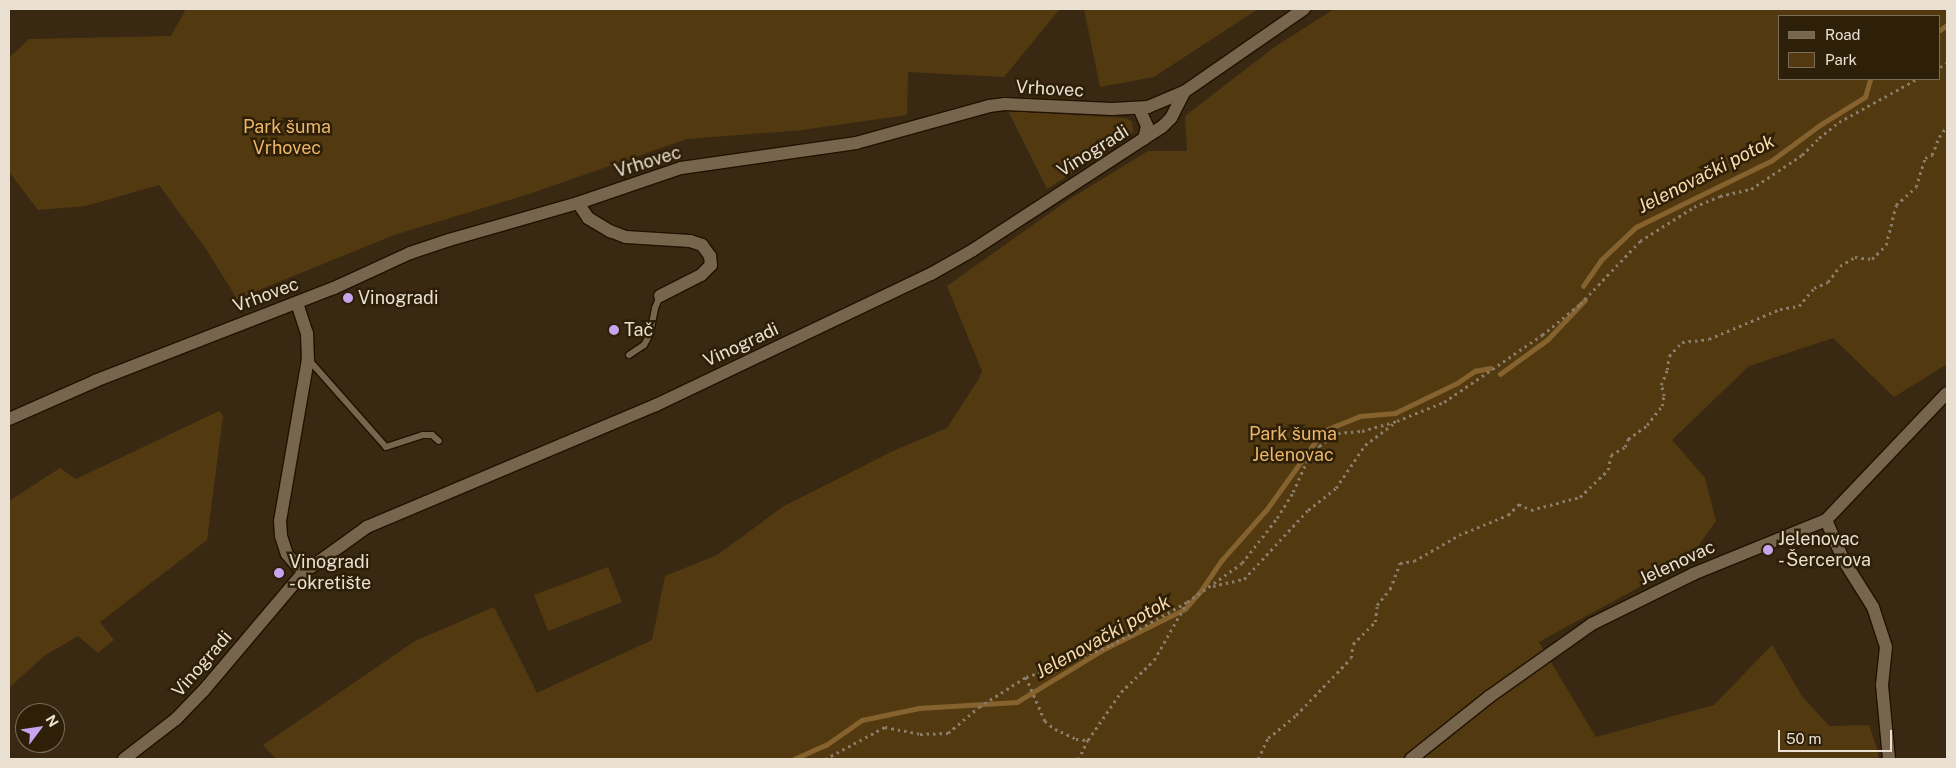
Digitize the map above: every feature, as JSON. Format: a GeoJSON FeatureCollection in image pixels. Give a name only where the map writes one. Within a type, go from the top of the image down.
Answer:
{"type":"FeatureCollection","features":[{"type":"Feature","properties":{"kind":"street","name":"Vrhovec"},"geometry":{"type":"LineString","coordinates":[[9,419],[95,381],[297,303],[418,251],[578,203],[682,168],[856,143],[989,106],[1005,104],[1112,109],[1139,108],[1172,99],[1304,9]]}},
{"type":"Feature","properties":{"kind":"street","name":"Vinogradi"},"geometry":{"type":"LineString","coordinates":[[124,759],[176,719],[199,696],[303,573],[342,543],[367,527],[656,405],[931,274],[973,250],[1162,127],[1171,118],[1184,92]]}},
{"type":"Feature","properties":{"kind":"street","name":"Vinogradi"},"geometry":{"type":"LineString","coordinates":[[1139,108],[1147,126],[1144,139]]}},
{"type":"Feature","properties":{"kind":"street"},"geometry":{"type":"LineString","coordinates":[[578,203],[588,218],[610,231],[626,237],[690,240],[702,245],[710,256],[711,265],[701,275],[660,296]]}},
{"type":"Feature","properties":{"kind":"street"},"geometry":{"type":"LineString","coordinates":[[297,303],[307,333],[308,359],[280,521],[281,536],[287,554],[303,573]]}},
{"type":"Feature","properties":{"kind":"street","name":"Jelenovac"},"geometry":{"type":"LineString","coordinates":[[1411,759],[1489,697],[1592,624],[1693,574],[1826,520],[1947,393]]}},
{"type":"Feature","properties":{"kind":"street"},"geometry":{"type":"LineString","coordinates":[[1826,520],[1844,561],[1874,607],[1886,647],[1882,685],[1889,759]]}},
{"type":"Feature","properties":{"kind":"lane"},"geometry":{"type":"LineString","coordinates":[[629,355],[644,345],[650,334],[655,308],[660,296]]}},
{"type":"Feature","properties":{"kind":"lane"},"geometry":{"type":"LineString","coordinates":[[308,359],[386,447],[423,435],[432,435],[439,441]]}},
{"type":"Feature","properties":{"kind":"path"},"geometry":{"type":"LineString","coordinates":[[825,759],[885,728],[920,734],[948,733],[979,707],[1026,677],[1066,664],[1111,645],[1212,587],[1242,563],[1259,542],[1277,518],[1293,492],[1306,463],[1319,446],[1338,433],[1362,431],[1397,422],[1444,402],[1542,335],[1580,304],[1647,236],[1694,207],[1720,196],[1750,189],[1802,155],[1839,122],[1915,80]]}},
{"type":"Feature","properties":{"kind":"path"},"geometry":{"type":"LineString","coordinates":[[1258,759],[1268,738],[1296,715],[1351,658],[1353,644],[1375,622],[1377,605],[1390,589],[1400,563],[1414,561],[1459,534],[1508,515],[1519,504],[1532,510],[1580,497],[1608,470],[1612,455],[1625,447],[1628,439],[1647,425],[1662,406],[1664,396],[1661,385],[1667,370],[1669,356],[1682,342],[1709,339],[1780,308],[1799,306],[1814,288],[1828,282],[1840,266],[1855,257],[1872,259],[1886,245],[1896,205],[1916,187],[1924,158],[1932,155],[1939,137],[1947,126]]}},
{"type":"Feature","properties":{"kind":"path"},"geometry":{"type":"LineString","coordinates":[[1212,587],[1244,579],[1308,510],[1336,488],[1365,445],[1397,422]]}},
{"type":"Feature","properties":{"kind":"path"},"geometry":{"type":"LineString","coordinates":[[1079,759],[1088,740],[1121,692],[1154,660],[1187,602]]}},
{"type":"Feature","properties":{"kind":"path"},"geometry":{"type":"LineString","coordinates":[[1026,677],[1045,721],[1055,730],[1076,739],[1088,740]]}},
{"type":"Feature","properties":{"kind":"green space","name":"Park šuma Vrhovec"},"geometry":{"type":"Polygon","coordinates":[[[186,9],[1060,9],[1004,77],[908,72],[907,115],[802,130],[687,139],[529,194],[394,235],[237,299],[206,249],[159,185],[86,206],[38,210],[9,172],[9,58],[29,39],[171,36],[186,9]]]}},
{"type":"Feature","properties":{"kind":"green space"},"geometry":{"type":"Polygon","coordinates":[[[1084,9],[1258,9],[1154,77],[1100,87],[1084,9]]]}},
{"type":"Feature","properties":{"kind":"green space","name":"Park šuma Jelenovac"},"geometry":{"type":"Polygon","coordinates":[[[1334,9],[1947,9],[1947,364],[1894,397],[1833,338],[1749,366],[1672,440],[1705,478],[1716,521],[1687,561],[1539,642],[1596,737],[1714,705],[1772,645],[1802,696],[1829,726],[1869,725],[1878,752],[1878,759],[276,759],[263,745],[415,641],[494,607],[537,693],[652,640],[665,576],[717,555],[784,506],[891,452],[947,428],[982,371],[947,286],[1068,200],[1148,151],[1187,151],[1185,116],[1276,46],[1334,9]]]}},
{"type":"Feature","properties":{"kind":"green space"},"geometry":{"type":"Polygon","coordinates":[[[1008,111],[1126,118],[1132,122],[1133,132],[1129,137],[1047,189],[1008,111]]]}},
{"type":"Feature","properties":{"kind":"green space"},"geometry":{"type":"Polygon","coordinates":[[[219,411],[223,416],[207,540],[100,622],[114,640],[98,653],[78,636],[44,656],[9,688],[9,501],[60,468],[76,479],[219,411]]]}},
{"type":"Feature","properties":{"kind":"green space"},"geometry":{"type":"Polygon","coordinates":[[[608,567],[622,602],[548,631],[534,595],[608,567]]]}},
{"type":"Feature","properties":{"kind":"waterway","name":"Jelenovački potok"},"geometry":{"type":"LineString","coordinates":[[1941,29],[1947,25]]}},
{"type":"Feature","properties":{"kind":"waterway","name":"Jelenovački potok"},"geometry":{"type":"LineString","coordinates":[[1583,286],[1601,260],[1636,227],[1771,161],[1820,125],[1865,97],[1870,80]]}},
{"type":"Feature","properties":{"kind":"waterway","name":"Jelenovački potok"},"geometry":{"type":"LineString","coordinates":[[1500,374],[1547,340],[1585,300]]}},
{"type":"Feature","properties":{"kind":"waterway","name":"Jelenovački potok"},"geometry":{"type":"LineString","coordinates":[[794,759],[826,745],[862,720],[919,708],[1017,702],[1104,649],[1185,609],[1200,592],[1221,561],[1267,509],[1323,431],[1360,416],[1395,413],[1457,383],[1475,371],[1490,368]]}},
{"type":"Feature","properties":{"kind":"place","name":"Vinogradi"},"geometry":{"type":"Point","coordinates":[348,298]}},
{"type":"Feature","properties":{"kind":"place","name":"Tač"},"geometry":{"type":"Point","coordinates":[614,330]}},
{"type":"Feature","properties":{"kind":"place","name":"Jelenovac - Šercerova"},"geometry":{"type":"Point","coordinates":[1768,550]}},
{"type":"Feature","properties":{"kind":"place","name":"Vinogradi - okretište"},"geometry":{"type":"Point","coordinates":[279,573]}}]}
